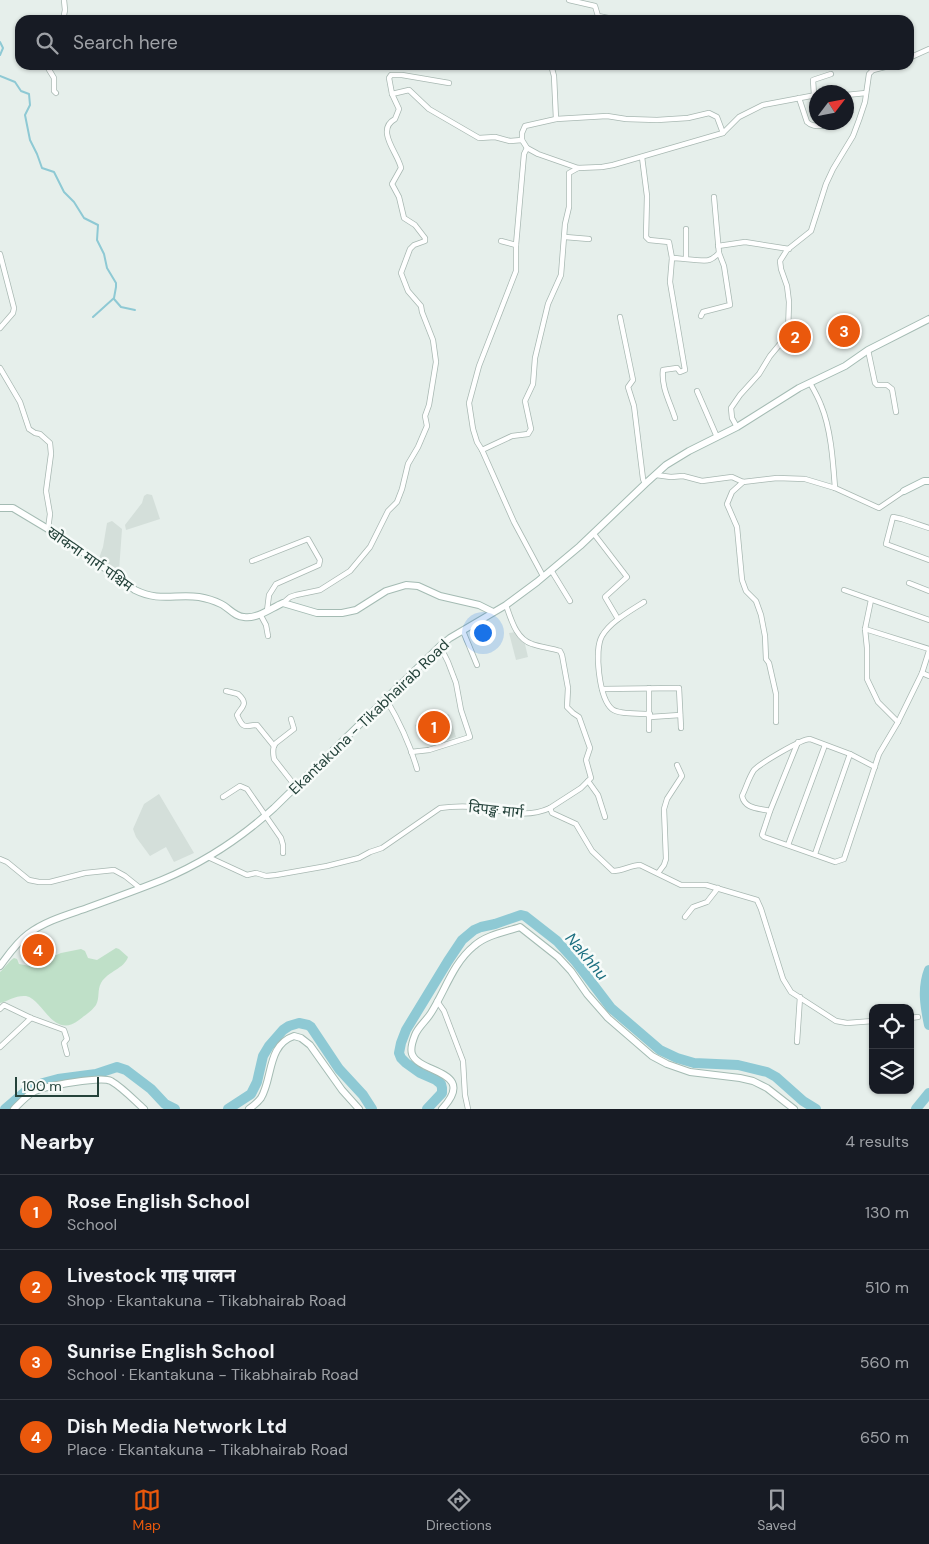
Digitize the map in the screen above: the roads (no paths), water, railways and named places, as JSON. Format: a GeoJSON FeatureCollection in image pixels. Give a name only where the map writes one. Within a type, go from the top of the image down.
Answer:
{"type":"FeatureCollection","features":[{"type":"Feature","properties":{"kind":"street"},"geometry":{"type":"LineString","coordinates":[[64,0],[64,15]]}},
{"type":"Feature","properties":{"kind":"street"},"geometry":{"type":"LineString","coordinates":[[569,0],[595,6],[598,15]]}},
{"type":"Feature","properties":{"kind":"street"},"geometry":{"type":"LineString","coordinates":[[914,56],[929,50]]}},
{"type":"Feature","properties":{"kind":"street"},"geometry":{"type":"LineString","coordinates":[[49,70],[54,78],[54,91],[56,93]]}},
{"type":"Feature","properties":{"kind":"street"},"geometry":{"type":"LineString","coordinates":[[552,70],[556,119]]}},
{"type":"Feature","properties":{"kind":"street"},"geometry":{"type":"LineString","coordinates":[[737,427],[732,418],[731,408],[786,338],[788,332],[789,302],[780,260],[789,249],[811,231],[826,184],[853,136],[865,102],[868,74],[873,70]]}},
{"type":"Feature","properties":{"kind":"street"},"geometry":{"type":"LineString","coordinates":[[814,85],[813,80],[831,74]]}},
{"type":"Feature","properties":{"kind":"street"},"geometry":{"type":"LineString","coordinates":[[283,603],[290,597],[320,590],[341,578],[350,571],[370,547],[388,511],[397,502],[408,464],[427,426],[426,416],[436,362],[435,349],[421,306],[408,291],[401,273],[410,249],[414,245],[425,241],[425,238],[416,225],[404,218],[399,197],[392,184],[401,168],[388,141],[387,128],[390,122],[396,119],[399,109],[392,94],[388,78],[391,75],[402,75],[449,83]]}},
{"type":"Feature","properties":{"kind":"street"},"geometry":{"type":"LineString","coordinates":[[392,94],[409,90],[429,109],[479,138],[495,137],[510,141],[522,140]]}},
{"type":"Feature","properties":{"kind":"street"},"geometry":{"type":"LineString","coordinates":[[854,94],[866,93]]}},
{"type":"Feature","properties":{"kind":"street"},"geometry":{"type":"LineString","coordinates":[[723,133],[717,117],[709,113],[688,118],[656,120],[607,116],[556,119],[525,126],[522,140],[527,148],[538,154],[578,168],[613,166],[723,133],[739,117],[758,107],[809,96]]}},
{"type":"Feature","properties":{"kind":"street"},"geometry":{"type":"LineString","coordinates":[[799,98],[809,124]]}},
{"type":"Feature","properties":{"kind":"street"},"geometry":{"type":"LineString","coordinates":[[527,148],[524,154],[516,245],[516,271],[479,366],[470,403],[477,442],[514,522],[544,576]]}},
{"type":"Feature","properties":{"kind":"street"},"geometry":{"type":"LineString","coordinates":[[642,157],[647,196],[646,237],[649,240],[670,242],[672,258],[670,282],[685,370],[680,372],[677,368],[663,370],[662,384],[675,418]]}},
{"type":"Feature","properties":{"kind":"street"},"geometry":{"type":"LineString","coordinates":[[482,450],[512,436],[528,434],[531,429],[525,401],[533,384],[534,358],[548,304],[561,275],[565,224],[569,207],[569,173],[578,168]]}},
{"type":"Feature","properties":{"kind":"street"},"geometry":{"type":"LineString","coordinates":[[702,316],[703,312],[730,305],[724,266],[719,253],[714,197]]}},
{"type":"Feature","properties":{"kind":"street"},"geometry":{"type":"LineString","coordinates":[[686,229],[686,258]]}},
{"type":"Feature","properties":{"kind":"street"},"geometry":{"type":"LineString","coordinates":[[565,237],[589,239]]}},
{"type":"Feature","properties":{"kind":"street"},"geometry":{"type":"LineString","coordinates":[[501,241],[516,245]]}},
{"type":"Feature","properties":{"kind":"street"},"geometry":{"type":"LineString","coordinates":[[718,246],[746,242],[789,249]]}},
{"type":"Feature","properties":{"kind":"street"},"geometry":{"type":"LineString","coordinates":[[672,258],[704,261],[719,253]]}},
{"type":"Feature","properties":{"kind":"street"},"geometry":{"type":"LineString","coordinates":[[0,254],[14,308],[13,313],[0,328]]}},
{"type":"Feature","properties":{"kind":"street"},"geometry":{"type":"LineString","coordinates":[[620,317],[633,380],[628,387],[634,406],[645,484]]}},
{"type":"Feature","properties":{"kind":"street","name":"Ekantakuna - Tikabhairab Road"},"geometry":{"type":"LineString","coordinates":[[0,966],[17,943],[29,933],[56,919],[165,879],[208,857],[251,829],[440,646],[506,605],[544,576],[594,534],[666,465],[688,451],[737,427],[800,388],[845,366],[868,350],[929,319]]}},
{"type":"Feature","properties":{"kind":"street"},"geometry":{"type":"LineString","coordinates":[[868,350],[875,383],[876,385],[887,386],[892,389],[896,412]]}},
{"type":"Feature","properties":{"kind":"street"},"geometry":{"type":"LineString","coordinates":[[0,368],[20,402],[29,429],[40,434],[50,443],[52,454],[46,491],[50,514],[48,529]]}},
{"type":"Feature","properties":{"kind":"street"},"geometry":{"type":"LineString","coordinates":[[810,383],[822,406],[833,461],[835,488]]}},
{"type":"Feature","properties":{"kind":"street"},"geometry":{"type":"LineString","coordinates":[[697,391],[717,437]]}},
{"type":"Feature","properties":{"kind":"street"},"geometry":{"type":"LineString","coordinates":[[655,474],[671,477],[683,476],[702,481],[732,477],[743,482],[777,478],[805,480],[835,488],[879,508],[904,491],[924,481],[929,481]]}},
{"type":"Feature","properties":{"kind":"street"},"geometry":{"type":"LineString","coordinates":[[743,482],[732,492],[727,504],[737,527],[742,580],[746,591],[756,600],[761,615],[765,636],[766,659],[769,663],[776,694],[776,722]]}},
{"type":"Feature","properties":{"kind":"street","name":"खोकना मार्ग पश्चिम"},"geometry":{"type":"LineString","coordinates":[[0,508],[13,508],[84,553],[134,590],[151,597],[199,597],[221,604],[243,618],[254,616],[283,603]]}},
{"type":"Feature","properties":{"kind":"street"},"geometry":{"type":"LineString","coordinates":[[929,528],[893,517],[886,544],[929,560]]}},
{"type":"Feature","properties":{"kind":"street"},"geometry":{"type":"LineString","coordinates":[[594,534],[626,577],[605,597],[618,619]]}},
{"type":"Feature","properties":{"kind":"street"},"geometry":{"type":"LineString","coordinates":[[252,561],[308,539],[320,560],[318,565],[276,584],[269,595],[263,612],[268,636]]}},
{"type":"Feature","properties":{"kind":"street"},"geometry":{"type":"LineString","coordinates":[[551,570],[570,601]]}},
{"type":"Feature","properties":{"kind":"street"},"geometry":{"type":"LineString","coordinates":[[909,583],[929,591]]}},
{"type":"Feature","properties":{"kind":"street"},"geometry":{"type":"LineString","coordinates":[[283,603],[317,614],[342,613],[356,610],[386,591],[406,585],[418,586],[440,596],[479,605],[494,612]]}},
{"type":"Feature","properties":{"kind":"street"},"geometry":{"type":"LineString","coordinates":[[844,590],[929,620]]}},
{"type":"Feature","properties":{"kind":"street"},"geometry":{"type":"LineString","coordinates":[[871,600],[865,629],[867,679],[878,702],[898,722]]}},
{"type":"Feature","properties":{"kind":"street"},"geometry":{"type":"LineString","coordinates":[[644,602],[618,619],[602,636],[597,653],[604,699],[612,709],[619,713],[680,715]]}},
{"type":"Feature","properties":{"kind":"street"},"geometry":{"type":"LineString","coordinates":[[506,605],[515,629],[527,642],[560,651],[568,688],[567,707],[579,717],[590,748],[586,760],[591,778],[550,808],[552,813],[576,824],[592,851],[613,871],[620,871],[640,865],[681,885],[706,885],[757,900],[783,979],[791,992],[836,1021],[869,1021]]}},
{"type":"Feature","properties":{"kind":"street"},"geometry":{"type":"LineString","coordinates":[[798,742],[762,835],[835,862],[844,859],[879,754],[898,722],[922,673],[929,650],[865,629]]}},
{"type":"Feature","properties":{"kind":"street"},"geometry":{"type":"LineString","coordinates":[[463,631],[477,666]]}},
{"type":"Feature","properties":{"kind":"street"},"geometry":{"type":"LineString","coordinates":[[412,752],[429,750],[470,737],[461,710],[456,683],[440,646]]}},
{"type":"Feature","properties":{"kind":"street"},"geometry":{"type":"LineString","coordinates":[[922,673],[929,676]]}},
{"type":"Feature","properties":{"kind":"street"},"geometry":{"type":"LineString","coordinates":[[649,688],[650,730]]}},
{"type":"Feature","properties":{"kind":"street"},"geometry":{"type":"LineString","coordinates":[[602,689],[679,688],[681,728]]}},
{"type":"Feature","properties":{"kind":"street"},"geometry":{"type":"LineString","coordinates":[[226,691],[238,694],[244,702],[244,707],[237,715],[246,727],[258,725],[274,746],[274,759],[296,787]]}},
{"type":"Feature","properties":{"kind":"street"},"geometry":{"type":"LineString","coordinates":[[386,699],[397,717],[417,769]]}},
{"type":"Feature","properties":{"kind":"street"},"geometry":{"type":"LineString","coordinates":[[274,746],[294,729],[291,719]]}},
{"type":"Feature","properties":{"kind":"street"},"geometry":{"type":"LineString","coordinates":[[770,811],[747,806],[742,796],[756,769],[798,742],[810,739],[850,754],[875,767]]}},
{"type":"Feature","properties":{"kind":"street"},"geometry":{"type":"LineString","coordinates":[[788,845],[825,745]]}},
{"type":"Feature","properties":{"kind":"street"},"geometry":{"type":"LineString","coordinates":[[815,854],[850,754]]}},
{"type":"Feature","properties":{"kind":"street"},"geometry":{"type":"LineString","coordinates":[[658,873],[666,859],[665,803],[682,776],[677,765]]}},
{"type":"Feature","properties":{"kind":"street"},"geometry":{"type":"LineString","coordinates":[[588,781],[598,795],[605,816]]}},
{"type":"Feature","properties":{"kind":"street"},"geometry":{"type":"LineString","coordinates":[[223,797],[236,788],[243,787],[248,789],[281,838],[283,853]]}},
{"type":"Feature","properties":{"kind":"street","name":"दिपङ्ख मार्ग"},"geometry":{"type":"LineString","coordinates":[[208,857],[247,875],[256,873],[266,876],[276,875],[328,866],[359,858],[382,848],[440,808],[482,808],[530,814],[540,813],[550,808]]}},
{"type":"Feature","properties":{"kind":"street"},"geometry":{"type":"LineString","coordinates":[[0,859],[29,880],[38,882],[50,882],[85,873],[114,870],[140,888]]}},
{"type":"Feature","properties":{"kind":"street"},"geometry":{"type":"LineString","coordinates":[[685,917],[693,907],[707,902],[718,888]]}},
{"type":"Feature","properties":{"kind":"street"},"geometry":{"type":"LineString","coordinates":[[442,1109],[450,1100],[453,1091],[452,1083],[446,1076],[419,1062],[412,1053],[411,1048],[415,1033],[431,1014],[452,973],[472,946],[480,940],[520,927],[558,957],[608,1018],[652,1056],[667,1064],[690,1072],[753,1081],[767,1088],[794,1109]]}},
{"type":"Feature","properties":{"kind":"street"},"geometry":{"type":"LineString","coordinates":[[797,1042],[800,997]]}},
{"type":"Feature","properties":{"kind":"street"},"geometry":{"type":"LineString","coordinates":[[437,1001],[444,1011],[463,1061],[465,1095],[468,1109]]}},
{"type":"Feature","properties":{"kind":"street"},"geometry":{"type":"LineString","coordinates":[[0,1009],[4,1005],[31,1018],[64,1030],[67,1039],[64,1043],[67,1054]]}},
{"type":"Feature","properties":{"kind":"street"},"geometry":{"type":"LineString","coordinates":[[914,1018],[918,1017]]}},
{"type":"Feature","properties":{"kind":"street"},"geometry":{"type":"LineString","coordinates":[[0,1047],[31,1018]]}},
{"type":"Feature","properties":{"kind":"street"},"geometry":{"type":"LineString","coordinates":[[249,1109],[261,1099],[274,1055],[283,1043],[294,1036],[302,1038],[310,1045],[342,1090],[355,1102],[359,1109]]}},
{"type":"Feature","properties":{"kind":"street"},"geometry":{"type":"LineString","coordinates":[[14,1109],[37,1090],[100,1079],[110,1080],[144,1109]]}},
{"type":"Feature","properties":{"kind":"waterway"},"geometry":{"type":"LineString","coordinates":[[0,42],[3,48],[0,55]]}},
{"type":"Feature","properties":{"kind":"waterway"},"geometry":{"type":"LineString","coordinates":[[0,76],[15,82],[21,91],[29,94],[30,105],[25,115],[30,140],[42,168],[54,172],[64,192],[74,202],[84,218],[98,225],[97,240],[116,287],[114,298],[93,317]]}},
{"type":"Feature","properties":{"kind":"waterway"},"geometry":{"type":"LineString","coordinates":[[114,299],[121,307],[135,310]]}},
{"type":"Feature","properties":{"kind":"waterway","name":"Nakhhu"},"geometry":{"type":"LineString","coordinates":[[427,1109],[442,1093],[441,1084],[420,1073],[401,1058],[399,1053],[406,1030],[462,940],[481,927],[521,915],[525,916],[557,941],[576,962],[611,1008],[660,1050],[694,1063],[738,1065],[767,1072],[816,1109]]}},
{"type":"Feature","properties":{"kind":"waterway","name":"Nakhhu"},"geometry":{"type":"LineString","coordinates":[[929,970],[925,990],[925,1004],[929,1025]]}},
{"type":"Feature","properties":{"kind":"waterway","name":"Nakhhu"},"geometry":{"type":"LineString","coordinates":[[228,1109],[251,1094],[257,1082],[263,1056],[269,1046],[283,1030],[299,1023],[311,1027],[339,1069],[363,1095],[372,1109]]}},
{"type":"Feature","properties":{"kind":"waterway","name":"Nakhhu"},"geometry":{"type":"LineString","coordinates":[[5,1109],[26,1091],[43,1083],[96,1074],[117,1067],[126,1070],[151,1089],[165,1104],[175,1109]]}},
{"type":"Feature","properties":{"kind":"waterway","name":"Nakhhu"},"geometry":{"type":"LineString","coordinates":[[916,1109],[929,1093]]}},
{"type":"Feature","properties":{"kind":"place","name":"Sunrise English School"},"geometry":{"type":"Point","coordinates":[844,331]}},
{"type":"Feature","properties":{"kind":"place","name":"Livestock गाइ पालन"},"geometry":{"type":"Point","coordinates":[795,337]}},
{"type":"Feature","properties":{"kind":"place","name":"Rose English School"},"geometry":{"type":"Point","coordinates":[434,727]}},
{"type":"Feature","properties":{"kind":"place","name":"Dish Media Network Ltd"},"geometry":{"type":"Point","coordinates":[38,950]}}]}
